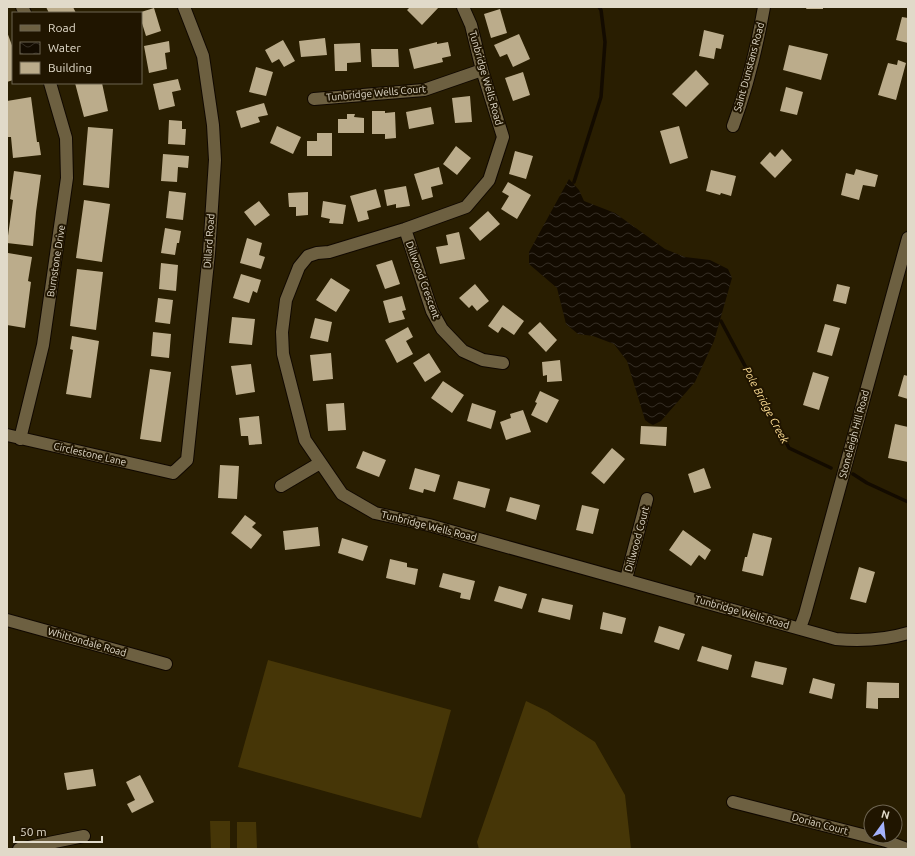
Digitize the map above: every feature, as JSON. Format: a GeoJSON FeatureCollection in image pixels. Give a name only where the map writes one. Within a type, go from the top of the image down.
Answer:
{"type":"FeatureCollection","features":[{"type":"Feature","properties":{"kind":"street","name":"Dillard Road"},"geometry":{"type":"LineString","coordinates":[[173,473],[187,460],[209,253],[215,160],[213,125],[203,56],[184,7]]}},
{"type":"Feature","properties":{"kind":"street","name":"Tunbridge Wells Road"},"geometry":{"type":"LineString","coordinates":[[463,7],[471,25],[482,70],[503,137],[489,180],[466,207],[405,230],[329,252],[317,253],[308,256],[299,267],[286,300],[282,332],[283,354],[304,440],[342,494],[375,513],[429,525],[836,639],[854,640],[889,638],[908,633]]}},
{"type":"Feature","properties":{"kind":"street","name":"Saint Dunstans Road"},"geometry":{"type":"LineString","coordinates":[[733,126],[760,33],[764,7]]}},
{"type":"Feature","properties":{"kind":"street","name":"Tunbridge Wells Court"},"geometry":{"type":"LineString","coordinates":[[314,99],[424,90],[482,70]]}},
{"type":"Feature","properties":{"kind":"street","name":"Burnstone Drive"},"geometry":{"type":"LineString","coordinates":[[20,439],[43,345],[67,178],[66,138],[50,84]]}},
{"type":"Feature","properties":{"kind":"street","name":"Dillwood Crescent"},"geometry":{"type":"LineString","coordinates":[[405,230],[432,311],[442,329],[463,351],[483,360],[503,363]]}},
{"type":"Feature","properties":{"kind":"street","name":"Stoneleigh Hill Road"},"geometry":{"type":"LineString","coordinates":[[800,628],[908,238]]}},
{"type":"Feature","properties":{"kind":"street","name":"Circlestone Lane"},"geometry":{"type":"LineString","coordinates":[[7,436],[173,473]]}},
{"type":"Feature","properties":{"kind":"street"},"geometry":{"type":"LineString","coordinates":[[281,486],[320,463]]}},
{"type":"Feature","properties":{"kind":"street","name":"Dillwood Court"},"geometry":{"type":"LineString","coordinates":[[626,579],[647,499]]}},
{"type":"Feature","properties":{"kind":"street","name":"Whittondale Road"},"geometry":{"type":"LineString","coordinates":[[7,620],[166,664]]}},
{"type":"Feature","properties":{"kind":"street","name":"Dorian Court"},"geometry":{"type":"LineString","coordinates":[[733,802],[886,841],[907,849]]}},
{"type":"Feature","properties":{"kind":"street"},"geometry":{"type":"LineString","coordinates":[[19,849],[84,836]]}},
{"type":"Feature","properties":{"kind":"shaded area"},"geometry":{"type":"Polygon","coordinates":[[[268,660],[451,710],[421,818],[238,767],[268,660]]]}},
{"type":"Feature","properties":{"kind":"shaded area"},"geometry":{"type":"Polygon","coordinates":[[[526,701],[547,711],[595,742],[625,795],[631,849],[479,849],[477,842],[526,701]]]}},
{"type":"Feature","properties":{"kind":"shaded area"},"geometry":{"type":"Polygon","coordinates":[[[210,821],[230,821],[230,849],[211,849],[210,821]]]}},
{"type":"Feature","properties":{"kind":"shaded area"},"geometry":{"type":"Polygon","coordinates":[[[237,822],[256,822],[257,849],[237,849],[237,822]]]}},
{"type":"Feature","properties":{"kind":"water"},"geometry":{"type":"Polygon","coordinates":[[[569,179],[579,190],[584,201],[615,213],[665,249],[685,257],[710,260],[728,269],[732,278],[714,341],[695,382],[661,421],[653,425],[645,420],[627,361],[614,344],[593,336],[578,334],[566,324],[557,288],[529,264],[529,252],[569,179]]]}},
{"type":"Feature","properties":{"kind":"building"},"geometry":{"type":"Polygon","coordinates":[[[46,7],[73,7],[76,12],[48,12],[46,7]]]}},
{"type":"Feature","properties":{"kind":"building"},"geometry":{"type":"Polygon","coordinates":[[[410,7],[439,7],[422,25],[407,10],[410,7]]]}},
{"type":"Feature","properties":{"kind":"building"},"geometry":{"type":"Polygon","coordinates":[[[807,7],[823,7],[823,9],[806,9],[807,7]]]}},
{"type":"Feature","properties":{"kind":"building"},"geometry":{"type":"Polygon","coordinates":[[[154,8],[161,31],[146,36],[142,23],[141,12],[154,8]]]}},
{"type":"Feature","properties":{"kind":"building"},"geometry":{"type":"Polygon","coordinates":[[[500,9],[507,33],[491,38],[484,14],[500,9]]]}},
{"type":"Feature","properties":{"kind":"building"},"geometry":{"type":"Polygon","coordinates":[[[902,17],[908,18],[908,43],[896,40],[902,17]]]}},
{"type":"Feature","properties":{"kind":"building"},"geometry":{"type":"Polygon","coordinates":[[[704,30],[724,35],[721,49],[716,48],[714,59],[699,56],[704,30]]]}},
{"type":"Feature","properties":{"kind":"building"},"geometry":{"type":"Polygon","coordinates":[[[7,32],[12,45],[12,80],[7,82],[7,32]]]}},
{"type":"Feature","properties":{"kind":"building"},"geometry":{"type":"Polygon","coordinates":[[[519,34],[530,59],[513,67],[507,54],[500,57],[494,45],[519,34]]]}},
{"type":"Feature","properties":{"kind":"building"},"geometry":{"type":"Polygon","coordinates":[[[325,38],[327,55],[301,57],[299,41],[325,38]]]}},
{"type":"Feature","properties":{"kind":"building"},"geometry":{"type":"Polygon","coordinates":[[[283,40],[295,61],[284,67],[279,59],[272,63],[265,50],[283,40]]]}},
{"type":"Feature","properties":{"kind":"building"},"geometry":{"type":"Polygon","coordinates":[[[169,41],[170,52],[165,53],[167,69],[149,73],[144,46],[169,41]]]}},
{"type":"Feature","properties":{"kind":"building"},"geometry":{"type":"Polygon","coordinates":[[[437,42],[437,44],[448,42],[451,56],[442,58],[443,62],[414,69],[409,49],[437,42]]]}},
{"type":"Feature","properties":{"kind":"building"},"geometry":{"type":"Polygon","coordinates":[[[360,43],[361,62],[347,63],[347,71],[335,71],[334,44],[360,43]]]}},
{"type":"Feature","properties":{"kind":"building"},"geometry":{"type":"Polygon","coordinates":[[[789,45],[828,54],[821,80],[783,70],[789,45]]]}},
{"type":"Feature","properties":{"kind":"building"},"geometry":{"type":"Polygon","coordinates":[[[371,49],[398,49],[399,67],[372,67],[371,49]]]}},
{"type":"Feature","properties":{"kind":"building"},"geometry":{"type":"Polygon","coordinates":[[[898,60],[906,63],[896,100],[878,95],[888,63],[897,65],[898,60]]]}},
{"type":"Feature","properties":{"kind":"building"},"geometry":{"type":"Polygon","coordinates":[[[256,67],[273,72],[266,96],[249,92],[256,67]]]}},
{"type":"Feature","properties":{"kind":"building"},"geometry":{"type":"Polygon","coordinates":[[[696,70],[709,84],[686,107],[672,94],[696,70]]]}},
{"type":"Feature","properties":{"kind":"building"},"geometry":{"type":"Polygon","coordinates":[[[523,72],[530,95],[513,101],[505,78],[523,72]]]}},
{"type":"Feature","properties":{"kind":"building"},"geometry":{"type":"Polygon","coordinates":[[[178,79],[181,90],[172,92],[175,106],[159,110],[153,84],[178,79]]]}},
{"type":"Feature","properties":{"kind":"building"},"geometry":{"type":"Polygon","coordinates":[[[75,84],[102,84],[108,111],[84,117],[75,84]]]}},
{"type":"Feature","properties":{"kind":"building"},"geometry":{"type":"Polygon","coordinates":[[[786,87],[803,92],[797,115],[780,111],[786,87]]]}},
{"type":"Feature","properties":{"kind":"building"},"geometry":{"type":"Polygon","coordinates":[[[470,96],[472,122],[455,123],[452,98],[470,96]]]}},
{"type":"Feature","properties":{"kind":"building"},"geometry":{"type":"Polygon","coordinates":[[[31,97],[37,142],[39,142],[41,155],[13,158],[11,137],[7,137],[7,101],[31,97]]]}},
{"type":"Feature","properties":{"kind":"building"},"geometry":{"type":"Polygon","coordinates":[[[264,103],[268,115],[258,117],[260,122],[241,128],[236,111],[264,103]]]}},
{"type":"Feature","properties":{"kind":"building"},"geometry":{"type":"Polygon","coordinates":[[[431,107],[434,124],[409,129],[406,112],[431,107]]]}},
{"type":"Feature","properties":{"kind":"building"},"geometry":{"type":"Polygon","coordinates":[[[372,111],[385,111],[385,113],[395,112],[396,138],[385,139],[385,134],[372,134],[372,111]]]}},
{"type":"Feature","properties":{"kind":"building"},"geometry":{"type":"Polygon","coordinates":[[[347,114],[355,114],[354,117],[364,118],[364,133],[338,133],[338,119],[347,119],[347,114]]]}},
{"type":"Feature","properties":{"kind":"building"},"geometry":{"type":"Polygon","coordinates":[[[169,120],[182,121],[182,129],[186,129],[185,145],[168,144],[169,120]]]}},
{"type":"Feature","properties":{"kind":"building"},"geometry":{"type":"Polygon","coordinates":[[[277,126],[301,137],[293,154],[270,143],[277,126]]]}},
{"type":"Feature","properties":{"kind":"building"},"geometry":{"type":"Polygon","coordinates":[[[679,126],[688,158],[670,164],[660,131],[679,126]]]}},
{"type":"Feature","properties":{"kind":"building"},"geometry":{"type":"Polygon","coordinates":[[[88,127],[113,129],[109,188],[83,185],[88,127]]]}},
{"type":"Feature","properties":{"kind":"building"},"geometry":{"type":"Polygon","coordinates":[[[317,133],[332,133],[332,156],[307,156],[307,141],[317,141],[317,133]]]}},
{"type":"Feature","properties":{"kind":"building"},"geometry":{"type":"Polygon","coordinates":[[[456,146],[471,158],[457,175],[443,164],[456,146]]]}},
{"type":"Feature","properties":{"kind":"building"},"geometry":{"type":"Polygon","coordinates":[[[782,149],[792,160],[775,178],[760,163],[770,152],[775,157],[782,149]]]}},
{"type":"Feature","properties":{"kind":"building"},"geometry":{"type":"Polygon","coordinates":[[[515,151],[533,156],[526,179],[509,174],[515,151]]]}},
{"type":"Feature","properties":{"kind":"building"},"geometry":{"type":"Polygon","coordinates":[[[163,154],[189,156],[188,168],[178,167],[177,182],[161,181],[163,154]]]}},
{"type":"Feature","properties":{"kind":"building"},"geometry":{"type":"Polygon","coordinates":[[[439,167],[443,184],[431,187],[433,197],[422,200],[414,174],[439,167]]]}},
{"type":"Feature","properties":{"kind":"building"},"geometry":{"type":"Polygon","coordinates":[[[856,169],[878,175],[875,187],[863,185],[859,200],[841,195],[846,173],[854,175],[856,169]]]}},
{"type":"Feature","properties":{"kind":"building"},"geometry":{"type":"Polygon","coordinates":[[[711,170],[736,176],[731,196],[706,191],[711,170]]]}},
{"type":"Feature","properties":{"kind":"building"},"geometry":{"type":"Polygon","coordinates":[[[14,171],[41,175],[33,246],[7,243],[13,200],[10,199],[14,171]]]}},
{"type":"Feature","properties":{"kind":"building"},"geometry":{"type":"Polygon","coordinates":[[[508,182],[531,195],[517,219],[501,209],[509,196],[502,192],[508,182]]]}},
{"type":"Feature","properties":{"kind":"building"},"geometry":{"type":"Polygon","coordinates":[[[406,186],[410,206],[396,208],[396,204],[387,206],[384,190],[406,186]]]}},
{"type":"Feature","properties":{"kind":"building"},"geometry":{"type":"Polygon","coordinates":[[[376,189],[381,207],[367,211],[369,219],[358,222],[350,196],[376,189]]]}},
{"type":"Feature","properties":{"kind":"building"},"geometry":{"type":"Polygon","coordinates":[[[169,191],[186,193],[183,220],[166,218],[169,191]]]}},
{"type":"Feature","properties":{"kind":"building"},"geometry":{"type":"Polygon","coordinates":[[[308,192],[308,215],[296,216],[296,207],[289,207],[288,193],[308,192]]]}},
{"type":"Feature","properties":{"kind":"building"},"geometry":{"type":"Polygon","coordinates":[[[84,200],[110,204],[102,262],[76,258],[84,200]]]}},
{"type":"Feature","properties":{"kind":"building"},"geometry":{"type":"Polygon","coordinates":[[[259,201],[270,215],[255,226],[244,212],[259,201]]]}},
{"type":"Feature","properties":{"kind":"building"},"geometry":{"type":"Polygon","coordinates":[[[323,201],[346,205],[343,224],[329,223],[330,219],[321,217],[323,201]]]}},
{"type":"Feature","properties":{"kind":"building"},"geometry":{"type":"Polygon","coordinates":[[[488,211],[500,224],[480,241],[469,228],[488,211]]]}},
{"type":"Feature","properties":{"kind":"building"},"geometry":{"type":"Polygon","coordinates":[[[165,228],[181,231],[175,255],[161,253],[165,228]]]}},
{"type":"Feature","properties":{"kind":"building"},"geometry":{"type":"Polygon","coordinates":[[[459,232],[465,259],[440,264],[436,247],[448,245],[446,235],[459,232]]]}},
{"type":"Feature","properties":{"kind":"building"},"geometry":{"type":"Polygon","coordinates":[[[247,238],[262,243],[259,255],[265,257],[261,269],[240,263],[247,238]]]}},
{"type":"Feature","properties":{"kind":"building"},"geometry":{"type":"Polygon","coordinates":[[[8,253],[32,257],[28,281],[31,282],[25,328],[7,325],[8,253]]]}},
{"type":"Feature","properties":{"kind":"building"},"geometry":{"type":"Polygon","coordinates":[[[392,260],[400,284],[385,289],[376,265],[392,260]]]}},
{"type":"Feature","properties":{"kind":"building"},"geometry":{"type":"Polygon","coordinates":[[[161,263],[178,265],[176,291],[159,289],[161,263]]]}},
{"type":"Feature","properties":{"kind":"building"},"geometry":{"type":"Polygon","coordinates":[[[77,269],[103,272],[96,330],[70,326],[77,269]]]}},
{"type":"Feature","properties":{"kind":"building"},"geometry":{"type":"Polygon","coordinates":[[[241,274],[261,280],[257,293],[253,291],[249,303],[233,298],[241,274]]]}},
{"type":"Feature","properties":{"kind":"building"},"geometry":{"type":"Polygon","coordinates":[[[331,278],[350,290],[336,312],[316,300],[331,278]]]}},
{"type":"Feature","properties":{"kind":"building"},"geometry":{"type":"Polygon","coordinates":[[[475,284],[489,301],[477,311],[472,305],[469,308],[459,298],[475,284]]]}},
{"type":"Feature","properties":{"kind":"building"},"geometry":{"type":"Polygon","coordinates":[[[837,284],[850,287],[846,304],[833,301],[837,284]]]}},
{"type":"Feature","properties":{"kind":"building"},"geometry":{"type":"Polygon","coordinates":[[[402,296],[406,310],[402,311],[405,319],[389,323],[383,301],[402,296]]]}},
{"type":"Feature","properties":{"kind":"building"},"geometry":{"type":"Polygon","coordinates":[[[158,298],[173,300],[170,324],[155,322],[158,298]]]}},
{"type":"Feature","properties":{"kind":"building"},"geometry":{"type":"Polygon","coordinates":[[[503,305],[524,321],[514,335],[502,327],[498,333],[488,326],[503,305]]]}},
{"type":"Feature","properties":{"kind":"building"},"geometry":{"type":"Polygon","coordinates":[[[232,317],[255,319],[252,345],[229,343],[232,317]]]}},
{"type":"Feature","properties":{"kind":"building"},"geometry":{"type":"Polygon","coordinates":[[[315,318],[332,322],[328,342],[310,338],[315,318]]]}},
{"type":"Feature","properties":{"kind":"building"},"geometry":{"type":"Polygon","coordinates":[[[540,322],[557,340],[546,352],[528,333],[540,322]]]}},
{"type":"Feature","properties":{"kind":"building"},"geometry":{"type":"Polygon","coordinates":[[[825,324],[840,328],[832,356],[817,352],[825,324]]]}},
{"type":"Feature","properties":{"kind":"building"},"geometry":{"type":"Polygon","coordinates":[[[408,327],[413,337],[406,341],[413,354],[397,363],[385,340],[408,327]]]}},
{"type":"Feature","properties":{"kind":"building"},"geometry":{"type":"Polygon","coordinates":[[[153,332],[171,334],[169,358],[151,356],[153,332]]]}},
{"type":"Feature","properties":{"kind":"building"},"geometry":{"type":"Polygon","coordinates":[[[72,336],[99,341],[91,398],[66,394],[73,350],[70,349],[72,336]]]}},
{"type":"Feature","properties":{"kind":"building"},"geometry":{"type":"Polygon","coordinates":[[[331,353],[333,379],[313,381],[310,355],[331,353]]]}},
{"type":"Feature","properties":{"kind":"building"},"geometry":{"type":"Polygon","coordinates":[[[429,353],[441,372],[425,382],[413,363],[429,353]]]}},
{"type":"Feature","properties":{"kind":"building"},"geometry":{"type":"Polygon","coordinates":[[[560,360],[562,381],[547,382],[547,375],[543,376],[542,362],[560,360]]]}},
{"type":"Feature","properties":{"kind":"building"},"geometry":{"type":"Polygon","coordinates":[[[251,364],[255,392],[236,395],[231,366],[251,364]]]}},
{"type":"Feature","properties":{"kind":"building"},"geometry":{"type":"Polygon","coordinates":[[[150,369],[171,372],[161,442],[140,439],[150,369]]]}},
{"type":"Feature","properties":{"kind":"building"},"geometry":{"type":"Polygon","coordinates":[[[813,372],[829,377],[819,410],[803,405],[813,372]]]}},
{"type":"Feature","properties":{"kind":"building"},"geometry":{"type":"Polygon","coordinates":[[[904,375],[908,376],[908,399],[898,396],[904,375]]]}},
{"type":"Feature","properties":{"kind":"building"},"geometry":{"type":"Polygon","coordinates":[[[443,381],[464,395],[452,413],[431,398],[443,381]]]}},
{"type":"Feature","properties":{"kind":"building"},"geometry":{"type":"Polygon","coordinates":[[[540,391],[559,400],[547,423],[531,415],[537,403],[535,402],[540,391]]]}},
{"type":"Feature","properties":{"kind":"building"},"geometry":{"type":"Polygon","coordinates":[[[344,403],[346,430],[328,431],[326,404],[344,403]]]}},
{"type":"Feature","properties":{"kind":"building"},"geometry":{"type":"Polygon","coordinates":[[[472,403],[496,411],[491,429],[467,421],[472,403]]]}},
{"type":"Feature","properties":{"kind":"building"},"geometry":{"type":"Polygon","coordinates":[[[523,410],[531,432],[506,440],[500,422],[511,418],[510,414],[523,410]]]}},
{"type":"Feature","properties":{"kind":"building"},"geometry":{"type":"Polygon","coordinates":[[[259,416],[262,444],[249,445],[248,436],[241,436],[239,418],[259,416]]]}},
{"type":"Feature","properties":{"kind":"building"},"geometry":{"type":"Polygon","coordinates":[[[895,424],[908,427],[908,462],[888,458],[895,424]]]}},
{"type":"Feature","properties":{"kind":"building"},"geometry":{"type":"Polygon","coordinates":[[[641,426],[667,427],[666,446],[640,444],[641,426]]]}},
{"type":"Feature","properties":{"kind":"building"},"geometry":{"type":"Polygon","coordinates":[[[612,448],[625,459],[604,484],[591,473],[612,448]]]}},
{"type":"Feature","properties":{"kind":"building"},"geometry":{"type":"Polygon","coordinates":[[[363,451],[386,460],[379,477],[356,468],[363,451]]]}},
{"type":"Feature","properties":{"kind":"building"},"geometry":{"type":"Polygon","coordinates":[[[220,465],[239,466],[237,499],[218,498],[220,465]]]}},
{"type":"Feature","properties":{"kind":"building"},"geometry":{"type":"Polygon","coordinates":[[[415,468],[440,475],[435,492],[424,489],[423,493],[409,489],[415,468]]]}},
{"type":"Feature","properties":{"kind":"building"},"geometry":{"type":"Polygon","coordinates":[[[704,468],[711,488],[694,493],[688,474],[704,468]]]}},
{"type":"Feature","properties":{"kind":"building"},"geometry":{"type":"Polygon","coordinates":[[[458,481],[490,489],[485,508],[453,499],[458,481]]]}},
{"type":"Feature","properties":{"kind":"building"},"geometry":{"type":"Polygon","coordinates":[[[510,497],[540,505],[536,520],[506,511],[510,497]]]}},
{"type":"Feature","properties":{"kind":"building"},"geometry":{"type":"Polygon","coordinates":[[[582,505],[599,509],[593,534],[576,530],[582,505]]]}},
{"type":"Feature","properties":{"kind":"building"},"geometry":{"type":"Polygon","coordinates":[[[245,515],[256,523],[252,527],[262,535],[251,549],[231,533],[245,515]]]}},
{"type":"Feature","properties":{"kind":"building"},"geometry":{"type":"Polygon","coordinates":[[[318,527],[320,546],[285,550],[283,531],[318,527]]]}},
{"type":"Feature","properties":{"kind":"building"},"geometry":{"type":"Polygon","coordinates":[[[683,530],[711,550],[705,560],[699,555],[691,566],[669,550],[683,530]]]}},
{"type":"Feature","properties":{"kind":"building"},"geometry":{"type":"Polygon","coordinates":[[[753,533],[772,538],[763,576],[742,571],[753,533]]]}},
{"type":"Feature","properties":{"kind":"building"},"geometry":{"type":"Polygon","coordinates":[[[342,538],[368,546],[363,561],[338,553],[342,538]]]}},
{"type":"Feature","properties":{"kind":"building"},"geometry":{"type":"Polygon","coordinates":[[[390,559],[407,563],[407,567],[418,569],[415,585],[386,578],[390,559]]]}},
{"type":"Feature","properties":{"kind":"building"},"geometry":{"type":"Polygon","coordinates":[[[859,567],[875,572],[866,603],[850,599],[859,567]]]}},
{"type":"Feature","properties":{"kind":"building"},"geometry":{"type":"Polygon","coordinates":[[[443,573],[475,581],[470,600],[460,598],[461,593],[439,587],[443,573]]]}},
{"type":"Feature","properties":{"kind":"building"},"geometry":{"type":"Polygon","coordinates":[[[499,586],[527,594],[522,609],[494,601],[499,586]]]}},
{"type":"Feature","properties":{"kind":"building"},"geometry":{"type":"Polygon","coordinates":[[[542,598],[573,605],[570,620],[538,612],[542,598]]]}},
{"type":"Feature","properties":{"kind":"building"},"geometry":{"type":"Polygon","coordinates":[[[603,612],[626,618],[622,634],[600,629],[603,612]]]}},
{"type":"Feature","properties":{"kind":"building"},"geometry":{"type":"Polygon","coordinates":[[[659,626],[685,634],[679,650],[654,642],[659,626]]]}},
{"type":"Feature","properties":{"kind":"building"},"geometry":{"type":"Polygon","coordinates":[[[702,646],[732,655],[728,670],[697,661],[702,646]]]}},
{"type":"Feature","properties":{"kind":"building"},"geometry":{"type":"Polygon","coordinates":[[[755,661],[787,668],[783,685],[751,677],[755,661]]]}},
{"type":"Feature","properties":{"kind":"building"},"geometry":{"type":"Polygon","coordinates":[[[813,678],[835,684],[832,699],[809,693],[813,678]]]}},
{"type":"Feature","properties":{"kind":"building"},"geometry":{"type":"Polygon","coordinates":[[[867,682],[899,683],[899,698],[878,698],[878,709],[866,708],[867,682]]]}},
{"type":"Feature","properties":{"kind":"building"},"geometry":{"type":"Polygon","coordinates":[[[93,769],[96,786],[67,790],[64,773],[93,769]]]}},
{"type":"Feature","properties":{"kind":"building"},"geometry":{"type":"Polygon","coordinates":[[[140,775],[154,802],[132,813],[127,804],[135,800],[126,782],[140,775]]]}},
{"type":"Feature","properties":{"kind":"waterway","name":"Pole Bridge Creek"},"geometry":{"type":"LineString","coordinates":[[574,182],[601,97],[605,42],[601,10],[599,7]]}},
{"type":"Feature","properties":{"kind":"waterway","name":"Pole Bridge Creek"},"geometry":{"type":"LineString","coordinates":[[721,321],[789,448],[831,468]]}},
{"type":"Feature","properties":{"kind":"waterway","name":"Pole Bridge Creek"},"geometry":{"type":"LineString","coordinates":[[853,474],[867,483],[908,502]]}}]}
